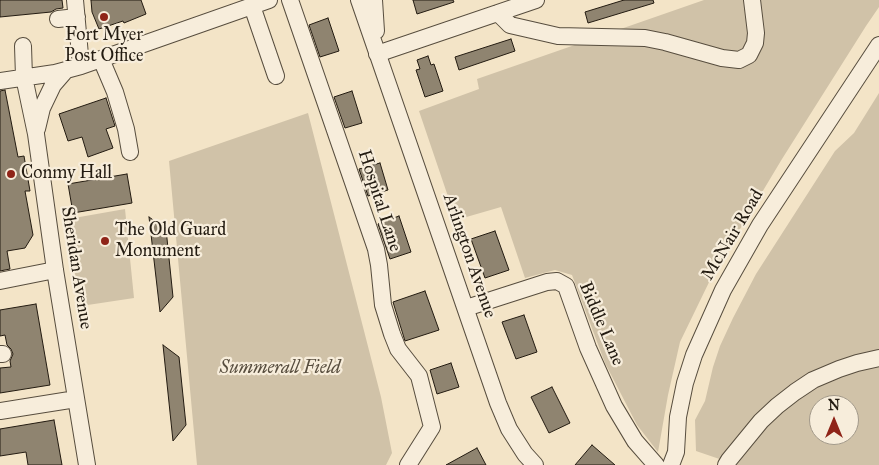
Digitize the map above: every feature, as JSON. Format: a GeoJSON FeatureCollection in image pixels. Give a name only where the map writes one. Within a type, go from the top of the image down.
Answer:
{"type":"FeatureCollection","features":[{"type":"Feature","properties":{"kind":"street"},"geometry":{"type":"LineString","coordinates":[[36,134],[42,108],[53,85],[73,68],[77,17],[76,0]]}},
{"type":"Feature","properties":{"kind":"street"},"geometry":{"type":"LineString","coordinates":[[0,81],[55,73],[73,68],[269,0]]}},
{"type":"Feature","properties":{"kind":"street","name":"Hospital Lane"},"geometry":{"type":"LineString","coordinates":[[290,0],[376,250],[383,305],[392,334],[398,349],[419,376],[432,427],[408,465]]}},
{"type":"Feature","properties":{"kind":"street","name":"Arlington Avenue"},"geometry":{"type":"LineString","coordinates":[[359,0],[498,403],[509,429],[534,465]]}},
{"type":"Feature","properties":{"kind":"street","name":"Arlington Avenue"},"geometry":{"type":"LineString","coordinates":[[374,0],[377,54]]}},
{"type":"Feature","properties":{"kind":"street"},"geometry":{"type":"LineString","coordinates":[[377,54],[536,0]]}},
{"type":"Feature","properties":{"kind":"street"},"geometry":{"type":"LineString","coordinates":[[498,13],[510,25],[558,36],[645,38],[722,58],[739,60],[749,55],[755,43],[756,33],[752,0]]}},
{"type":"Feature","properties":{"kind":"street"},"geometry":{"type":"LineString","coordinates":[[252,6],[276,76]]}},
{"type":"Feature","properties":{"kind":"street"},"geometry":{"type":"LineString","coordinates":[[58,19],[77,17]]}},
{"type":"Feature","properties":{"kind":"street","name":"McNair Road"},"geometry":{"type":"LineString","coordinates":[[671,465],[676,452],[678,416],[685,383],[694,355],[723,290],[760,225],[879,45]]}},
{"type":"Feature","properties":{"kind":"street","name":"Sheridan Avenue"},"geometry":{"type":"LineString","coordinates":[[23,46],[24,77],[36,134],[55,270],[87,465]]}},
{"type":"Feature","properties":{"kind":"street"},"geometry":{"type":"LineString","coordinates":[[102,59],[115,92],[126,129],[130,152]]}},
{"type":"Feature","properties":{"kind":"street"},"geometry":{"type":"LineString","coordinates":[[0,281],[55,270]]}},
{"type":"Feature","properties":{"kind":"street","name":"Biddle Lane"},"geometry":{"type":"LineString","coordinates":[[466,308],[547,282],[557,281],[566,286],[588,348],[614,406],[636,441],[656,465]]}},
{"type":"Feature","properties":{"kind":"street"},"geometry":{"type":"LineString","coordinates":[[726,465],[761,421],[795,392],[813,380],[839,369],[879,358]]}},
{"type":"Feature","properties":{"kind":"street"},"geometry":{"type":"LineString","coordinates":[[0,411],[76,399]]}},
{"type":"Feature","properties":{"kind":"green space"},"geometry":{"type":"Polygon","coordinates":[[[704,0],[879,0],[879,7],[782,159],[713,274],[680,342],[658,452],[637,425],[605,363],[572,275],[555,270],[525,278],[501,207],[456,220],[419,111],[479,89],[477,79],[704,0]]]}},
{"type":"Feature","properties":{"kind":"green space"},"geometry":{"type":"Polygon","coordinates":[[[879,93],[879,465],[737,465],[696,451],[695,420],[705,401],[720,346],[756,274],[835,151],[854,133],[879,93]]]}},
{"type":"Feature","properties":{"kind":"green space","name":"Summerall Field"},"geometry":{"type":"Polygon","coordinates":[[[308,113],[381,397],[392,453],[386,465],[197,465],[169,161],[308,113]]]}},
{"type":"Feature","properties":{"kind":"green space"},"geometry":{"type":"Polygon","coordinates":[[[125,209],[134,298],[81,306],[69,243],[74,218],[125,209]]]}},
{"type":"Feature","properties":{"kind":"building"},"geometry":{"type":"Polygon","coordinates":[[[0,0],[62,0],[63,8],[51,12],[0,17],[0,0]]]}},
{"type":"Feature","properties":{"kind":"building"},"geometry":{"type":"Polygon","coordinates":[[[91,0],[141,0],[146,14],[124,23],[123,21],[99,29],[92,12],[91,0]]]}},
{"type":"Feature","properties":{"kind":"building"},"geometry":{"type":"Polygon","coordinates":[[[413,0],[453,0],[454,2],[417,14],[413,0]]]}},
{"type":"Feature","properties":{"kind":"building"},"geometry":{"type":"Polygon","coordinates":[[[624,0],[653,0],[654,3],[588,23],[585,12],[624,0]]]}},
{"type":"Feature","properties":{"kind":"building"},"geometry":{"type":"Polygon","coordinates":[[[328,18],[339,51],[320,57],[309,25],[328,18]]]}},
{"type":"Feature","properties":{"kind":"building"},"geometry":{"type":"Polygon","coordinates":[[[511,39],[515,51],[459,70],[455,57],[511,39]]]}},
{"type":"Feature","properties":{"kind":"building"},"geometry":{"type":"Polygon","coordinates":[[[428,56],[431,65],[434,64],[443,91],[425,97],[416,70],[420,69],[417,60],[428,56]]]}},
{"type":"Feature","properties":{"kind":"building","name":"Conmy Hall"},"geometry":{"type":"Polygon","coordinates":[[[5,90],[18,157],[24,156],[30,191],[25,191],[33,235],[25,248],[7,251],[10,269],[0,271],[0,91],[5,90]]]}},
{"type":"Feature","properties":{"kind":"building"},"geometry":{"type":"Polygon","coordinates":[[[352,91],[362,123],[345,128],[334,97],[352,91]]]}},
{"type":"Feature","properties":{"kind":"building"},"geometry":{"type":"Polygon","coordinates":[[[106,98],[115,126],[106,129],[113,148],[88,157],[82,137],[68,141],[59,114],[106,98]]]}},
{"type":"Feature","properties":{"kind":"building"},"geometry":{"type":"Polygon","coordinates":[[[380,163],[388,190],[368,196],[359,169],[380,163]]]}},
{"type":"Feature","properties":{"kind":"building"},"geometry":{"type":"Polygon","coordinates":[[[127,174],[132,203],[73,213],[68,184],[127,174]]]}},
{"type":"Feature","properties":{"kind":"building"},"geometry":{"type":"Polygon","coordinates":[[[399,216],[411,252],[390,259],[378,224],[399,216]]]}},
{"type":"Feature","properties":{"kind":"building"},"geometry":{"type":"Polygon","coordinates":[[[149,217],[166,229],[173,297],[160,312],[149,217]]]}},
{"type":"Feature","properties":{"kind":"building"},"geometry":{"type":"Polygon","coordinates":[[[495,231],[509,270],[485,278],[471,239],[495,231]]]}},
{"type":"Feature","properties":{"kind":"building"},"geometry":{"type":"Polygon","coordinates":[[[425,291],[439,330],[405,341],[393,302],[425,291]]]}},
{"type":"Feature","properties":{"kind":"building"},"geometry":{"type":"Polygon","coordinates":[[[36,304],[50,385],[0,393],[0,368],[11,367],[10,361],[13,354],[7,345],[5,335],[0,336],[0,310],[36,304]]]}},
{"type":"Feature","properties":{"kind":"building"},"geometry":{"type":"Polygon","coordinates":[[[524,315],[537,352],[516,359],[502,322],[524,315]]]}},
{"type":"Feature","properties":{"kind":"building"},"geometry":{"type":"Polygon","coordinates":[[[163,345],[179,357],[186,425],[173,441],[163,345]]]}},
{"type":"Feature","properties":{"kind":"building"},"geometry":{"type":"Polygon","coordinates":[[[451,363],[459,387],[437,394],[430,370],[451,363]]]}},
{"type":"Feature","properties":{"kind":"building"},"geometry":{"type":"Polygon","coordinates":[[[552,387],[570,423],[549,433],[531,397],[552,387]]]}},
{"type":"Feature","properties":{"kind":"building"},"geometry":{"type":"Polygon","coordinates":[[[54,420],[62,465],[28,465],[26,452],[0,456],[0,429],[54,420]]]}},
{"type":"Feature","properties":{"kind":"building"},"geometry":{"type":"Polygon","coordinates":[[[592,445],[615,465],[575,465],[592,445]]]}},
{"type":"Feature","properties":{"kind":"building"},"geometry":{"type":"Polygon","coordinates":[[[477,448],[486,465],[446,465],[477,448]]]}},
{"type":"Feature","properties":{"kind":"place","name":"Fort Myer Post Office"},"geometry":{"type":"Point","coordinates":[104,17]}},
{"type":"Feature","properties":{"kind":"place","name":"Conmy Hall"},"geometry":{"type":"Point","coordinates":[11,174]}},
{"type":"Feature","properties":{"kind":"place","name":"The Old Guard Monument"},"geometry":{"type":"Point","coordinates":[105,241]}}]}
